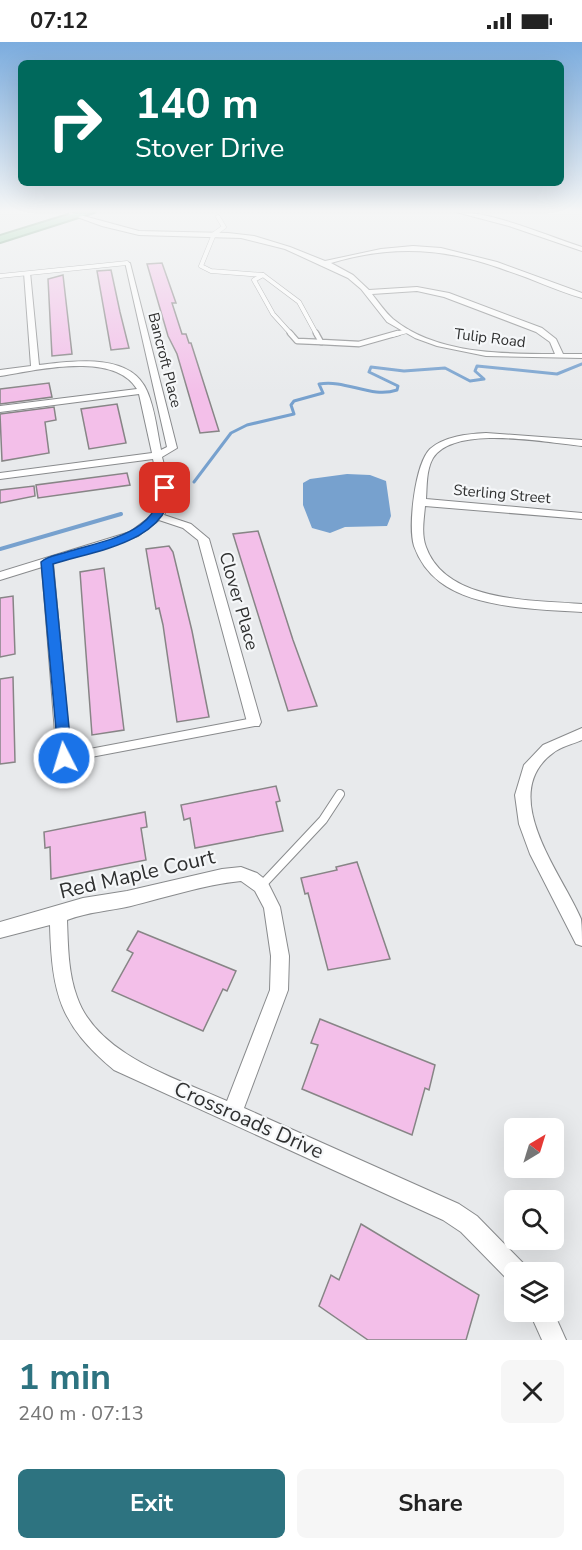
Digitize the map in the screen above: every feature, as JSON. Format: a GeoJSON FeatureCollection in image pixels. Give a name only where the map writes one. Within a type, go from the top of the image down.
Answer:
{"type":"FeatureCollection","features":[{"type":"Feature","properties":{"kind":"street"},"geometry":{"type":"LineString","coordinates":[[28,273],[35,369]]}},
{"type":"Feature","properties":{"kind":"street","name":"Bancroft Place"},"geometry":{"type":"LineString","coordinates":[[129,273],[172,448],[158,455]]}},
{"type":"Feature","properties":{"kind":"street","name":"Tulip Road"},"geometry":{"type":"LineString","coordinates":[[341,273],[357,280],[387,319],[407,331],[466,351],[505,356],[582,356]]}},
{"type":"Feature","properties":{"kind":"street"},"geometry":{"type":"LineString","coordinates":[[513,273],[582,296]]}},
{"type":"Feature","properties":{"kind":"street"},"geometry":{"type":"LineString","coordinates":[[368,292],[417,289],[446,295],[539,330],[553,341],[560,356]]}},
{"type":"Feature","properties":{"kind":"street"},"geometry":{"type":"LineString","coordinates":[[0,373],[89,364],[132,366],[150,356]]}},
{"type":"Feature","properties":{"kind":"street"},"geometry":{"type":"LineString","coordinates":[[0,576],[123,538],[144,528],[158,516],[166,495],[143,391],[132,366]]}},
{"type":"Feature","properties":{"kind":"street"},"geometry":{"type":"LineString","coordinates":[[0,409],[143,391]]}},
{"type":"Feature","properties":{"kind":"street"},"geometry":{"type":"LineString","coordinates":[[582,443],[490,436],[459,439],[438,448],[428,456],[423,469],[419,546],[427,562],[440,577],[470,593],[495,599],[582,608]]}},
{"type":"Feature","properties":{"kind":"street"},"geometry":{"type":"LineString","coordinates":[[0,476],[158,455]]}},
{"type":"Feature","properties":{"kind":"street","name":"Sterling Street"},"geometry":{"type":"LineString","coordinates":[[420,502],[582,516]]}},
{"type":"Feature","properties":{"kind":"street","name":"Clover Place"},"geometry":{"type":"LineString","coordinates":[[158,516],[187,526],[202,539],[254,722]]}},
{"type":"Feature","properties":{"kind":"street"},"geometry":{"type":"LineString","coordinates":[[46,562],[64,758]]}},
{"type":"Feature","properties":{"kind":"street"},"geometry":{"type":"LineString","coordinates":[[582,734],[554,745],[530,767],[522,811],[532,840],[582,938]]}},
{"type":"Feature","properties":{"kind":"street","name":"Red Maple Court"},"geometry":{"type":"LineString","coordinates":[[0,930],[83,906],[128,899],[222,876],[241,874],[261,886]]}},
{"type":"Feature","properties":{"kind":"street"},"geometry":{"type":"LineString","coordinates":[[233,1112],[279,990],[280,956],[272,907],[261,886]]}},
{"type":"Feature","properties":{"kind":"street","name":"Crossroads Drive"},"geometry":{"type":"LineString","coordinates":[[58,915],[63,989],[83,1029],[98,1046],[121,1063],[451,1212],[469,1224],[506,1262]]}},
{"type":"Feature","properties":{"kind":"street"},"geometry":{"type":"LineString","coordinates":[[546,1322],[554,1340]]}},
{"type":"Feature","properties":{"kind":"lane"},"geometry":{"type":"LineString","coordinates":[[0,276],[32,273]]}},
{"type":"Feature","properties":{"kind":"lane"},"geometry":{"type":"LineString","coordinates":[[227,273],[263,276],[300,302],[321,342]]}},
{"type":"Feature","properties":{"kind":"lane"},"geometry":{"type":"LineString","coordinates":[[263,276],[254,280],[273,314],[297,341],[359,344],[407,331]]}},
{"type":"Feature","properties":{"kind":"lane"},"geometry":{"type":"LineString","coordinates":[[64,758],[254,722]]}},
{"type":"Feature","properties":{"kind":"lane"},"geometry":{"type":"LineString","coordinates":[[261,886],[273,868],[294,852],[333,808],[340,794]]}},
{"type":"Feature","properties":{"kind":"water"},"geometry":{"type":"Polygon","coordinates":[[[347,474],[370,475],[386,481],[391,516],[387,526],[345,527],[330,533],[312,528],[303,505],[303,483],[310,479],[347,474]]]}},
{"type":"Feature","properties":{"kind":"building"},"geometry":{"type":"Polygon","coordinates":[[[97,273],[112,273],[129,348],[111,350],[97,273]]]}},
{"type":"Feature","properties":{"kind":"building"},"geometry":{"type":"Polygon","coordinates":[[[150,273],[165,273],[176,303],[172,303],[182,334],[186,334],[191,343],[219,431],[200,433],[177,354],[168,336],[150,273]]]}},
{"type":"Feature","properties":{"kind":"building"},"geometry":{"type":"Polygon","coordinates":[[[63,275],[72,354],[52,356],[48,279],[63,275]]]}},
{"type":"Feature","properties":{"kind":"building"},"geometry":{"type":"Polygon","coordinates":[[[49,383],[52,397],[0,404],[0,389],[49,383]]]}},
{"type":"Feature","properties":{"kind":"building"},"geometry":{"type":"Polygon","coordinates":[[[117,404],[126,443],[89,449],[81,409],[117,404]]]}},
{"type":"Feature","properties":{"kind":"building"},"geometry":{"type":"Polygon","coordinates":[[[54,407],[56,420],[45,422],[49,453],[2,461],[0,414],[54,407]]]}},
{"type":"Feature","properties":{"kind":"building"},"geometry":{"type":"Polygon","coordinates":[[[127,473],[130,485],[38,498],[36,485],[127,473]]]}},
{"type":"Feature","properties":{"kind":"building"},"geometry":{"type":"Polygon","coordinates":[[[34,486],[35,496],[0,503],[0,490],[34,486]]]}},
{"type":"Feature","properties":{"kind":"building"},"geometry":{"type":"Polygon","coordinates":[[[258,531],[317,706],[288,711],[233,534],[258,531]]]}},
{"type":"Feature","properties":{"kind":"building"},"geometry":{"type":"Polygon","coordinates":[[[169,546],[173,552],[192,631],[209,717],[177,722],[163,625],[159,608],[156,609],[146,549],[169,546]]]}},
{"type":"Feature","properties":{"kind":"building"},"geometry":{"type":"Polygon","coordinates":[[[104,568],[124,730],[92,735],[80,572],[104,568]]]}},
{"type":"Feature","properties":{"kind":"building"},"geometry":{"type":"Polygon","coordinates":[[[13,596],[15,654],[0,657],[0,598],[13,596]]]}},
{"type":"Feature","properties":{"kind":"building"},"geometry":{"type":"Polygon","coordinates":[[[13,677],[15,762],[0,764],[0,679],[13,677]]]}},
{"type":"Feature","properties":{"kind":"building"},"geometry":{"type":"Polygon","coordinates":[[[276,786],[280,801],[276,802],[283,831],[195,848],[190,818],[184,820],[181,805],[276,786]]]}},
{"type":"Feature","properties":{"kind":"building"},"geometry":{"type":"Polygon","coordinates":[[[145,812],[147,827],[141,828],[146,860],[51,879],[50,847],[45,848],[44,832],[145,812]]]}},
{"type":"Feature","properties":{"kind":"building"},"geometry":{"type":"Polygon","coordinates":[[[357,862],[390,959],[328,970],[308,893],[305,894],[301,878],[337,870],[336,867],[357,862]]]}},
{"type":"Feature","properties":{"kind":"building"},"geometry":{"type":"Polygon","coordinates":[[[138,931],[236,971],[227,991],[223,989],[203,1031],[112,991],[133,953],[127,950],[138,931]]]}},
{"type":"Feature","properties":{"kind":"building"},"geometry":{"type":"Polygon","coordinates":[[[320,1019],[435,1065],[429,1090],[425,1088],[412,1135],[302,1089],[318,1045],[311,1043],[320,1019]]]}},
{"type":"Feature","properties":{"kind":"building"},"geometry":{"type":"Polygon","coordinates":[[[361,1224],[479,1295],[466,1340],[368,1340],[319,1306],[331,1275],[339,1280],[361,1224]]]}},
{"type":"Feature","properties":{"kind":"waterway"},"geometry":{"type":"LineString","coordinates":[[194,482],[231,433],[247,425],[294,414],[291,405],[294,401],[323,393],[319,384],[339,384],[378,392],[397,390],[398,386],[369,372],[371,367],[404,371],[445,368],[470,381],[484,379],[475,371],[477,366],[557,374],[582,364]]}},
{"type":"Feature","properties":{"kind":"waterway"},"geometry":{"type":"LineString","coordinates":[[0,549],[121,514]]}},
{"type":"Feature","properties":{"kind":"route"},"geometry":{"type":"LineString","coordinates":[[64,758],[46,562],[123,538],[144,528],[160,514],[165,503],[165,488]]}}]}
